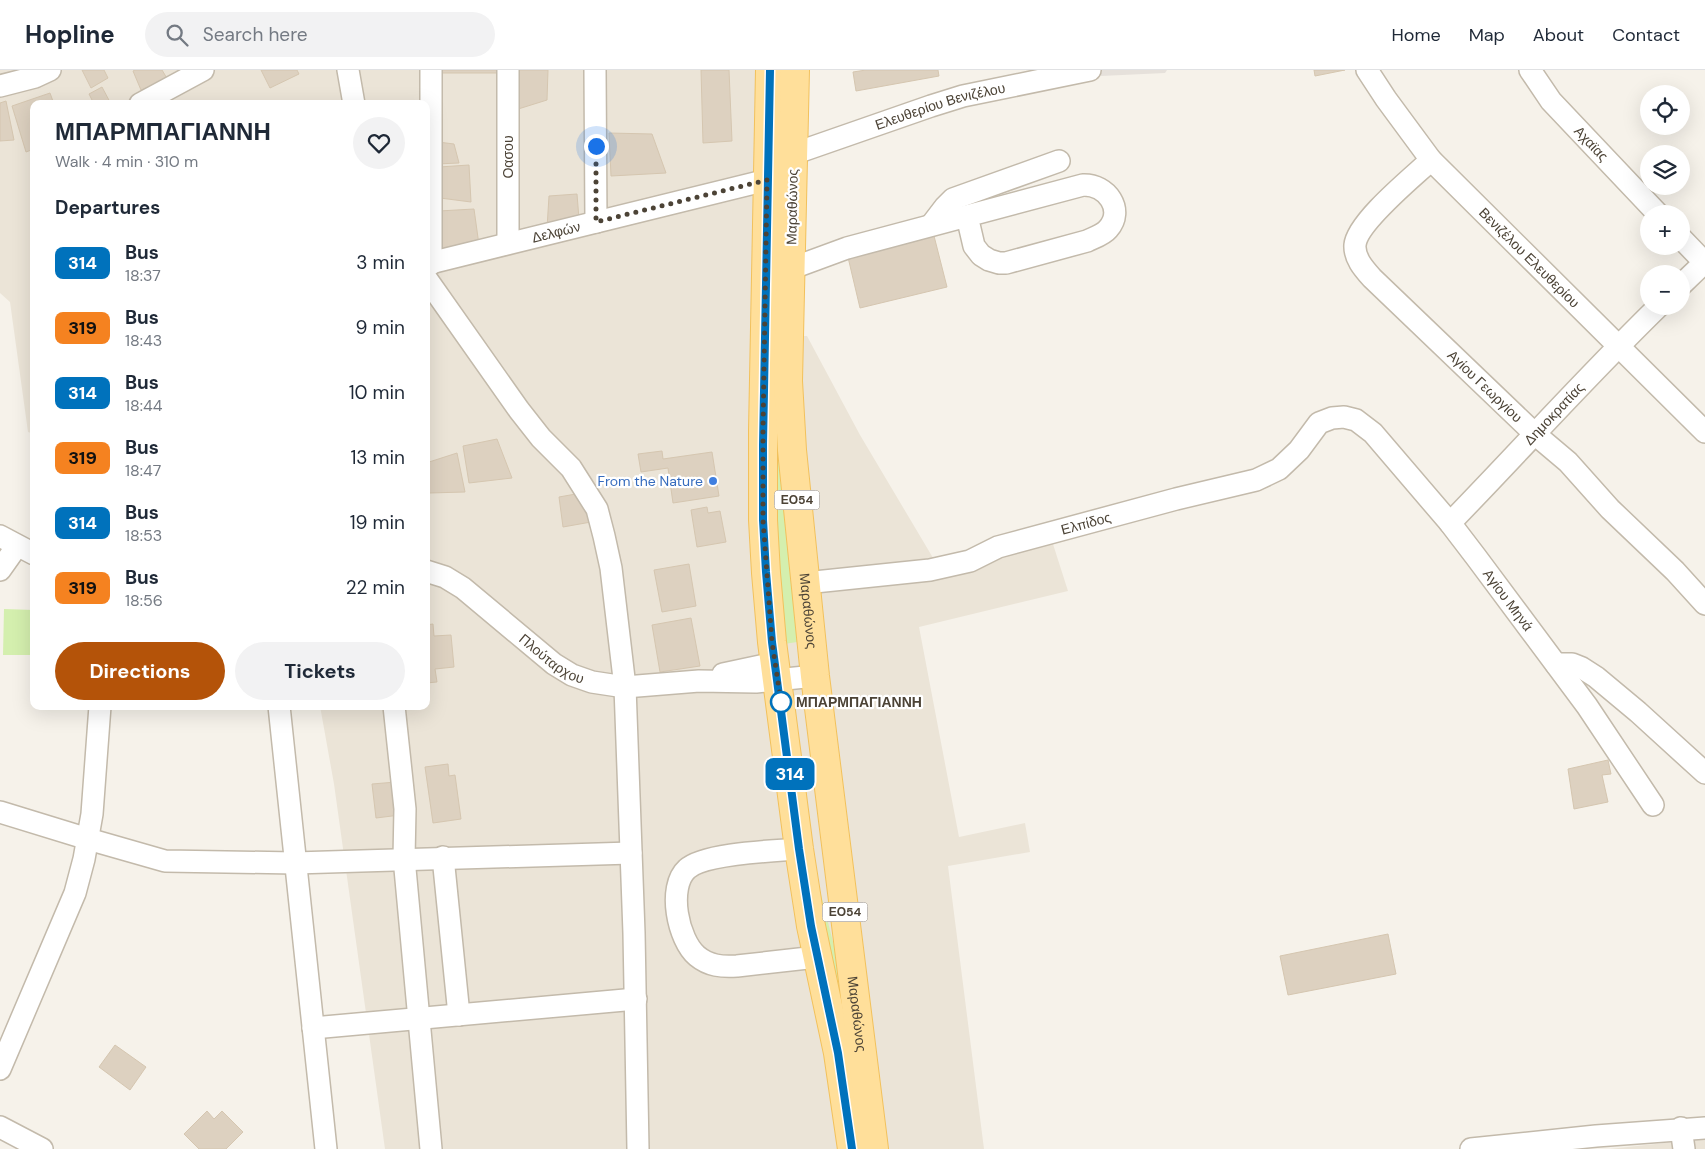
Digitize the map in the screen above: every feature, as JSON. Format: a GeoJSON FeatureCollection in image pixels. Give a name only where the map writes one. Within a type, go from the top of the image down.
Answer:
{"type":"FeatureCollection","features":[{"type":"Feature","properties":{"kind":"main road","name":"Μαραθώνος"},"geometry":{"type":"LineString","coordinates":[[770,70],[763,440],[763,520],[766,572],[790,675],[852,967],[874,1149]]}},
{"type":"Feature","properties":{"kind":"main road","name":"Μαραθώνος"},"geometry":{"type":"LineString","coordinates":[[795,70],[788,381],[805,583],[790,675],[799,849],[807,906],[838,1053],[852,1149]]}},
{"type":"Feature","properties":{"kind":"street"},"geometry":{"type":"LineString","coordinates":[[8,80],[35,77],[50,70]]}},
{"type":"Feature","properties":{"kind":"street"},"geometry":{"type":"LineString","coordinates":[[145,100],[175,76],[203,70]]}},
{"type":"Feature","properties":{"kind":"street"},"geometry":{"type":"LineString","coordinates":[[348,70],[353,100]]}},
{"type":"Feature","properties":{"kind":"street"},"geometry":{"type":"LineString","coordinates":[[430,136],[431,70]]}},
{"type":"Feature","properties":{"kind":"street","name":"Οασου"},"geometry":{"type":"LineString","coordinates":[[508,70],[508,243]]}},
{"type":"Feature","properties":{"kind":"street"},"geometry":{"type":"LineString","coordinates":[[595,70],[596,222]]}},
{"type":"Feature","properties":{"kind":"street","name":"Ελευθερίου Βενιζέλου"},"geometry":{"type":"LineString","coordinates":[[793,154],[963,96],[1090,70]]}},
{"type":"Feature","properties":{"kind":"street","name":"Βενιζέλου Ελευθερίου"},"geometry":{"type":"LineString","coordinates":[[1367,70],[1431,160],[1705,432]]}},
{"type":"Feature","properties":{"kind":"street","name":"Αχαϊας"},"geometry":{"type":"LineString","coordinates":[[1530,70],[1551,101],[1649,205]]}},
{"type":"Feature","properties":{"kind":"street","name":"Αγίου Γεωργίου"},"geometry":{"type":"LineString","coordinates":[[1431,160],[1364,225],[1356,242],[1358,258],[1363,268],[1536,435],[1568,462],[1610,509],[1675,571],[1705,604]]}},
{"type":"Feature","properties":{"kind":"street"},"geometry":{"type":"LineString","coordinates":[[932,224],[953,199],[1059,161]]}},
{"type":"Feature","properties":{"kind":"street","name":"Δελφών"},"geometry":{"type":"LineString","coordinates":[[430,268],[508,243],[767,180]]}},
{"type":"Feature","properties":{"kind":"street"},"geometry":{"type":"LineString","coordinates":[[790,269],[848,248],[1083,185],[1090,184],[1103,190],[1109,195],[1113,205],[1113,219],[1108,229],[1096,237],[1006,263],[989,260],[981,255],[974,246],[968,216]]}},
{"type":"Feature","properties":{"kind":"street"},"geometry":{"type":"LineString","coordinates":[[1690,247],[1705,263],[1690,277]]}},
{"type":"Feature","properties":{"kind":"street"},"geometry":{"type":"LineString","coordinates":[[430,272],[519,410],[541,438],[570,468],[597,509],[611,568],[625,687],[636,999],[638,1149]]}},
{"type":"Feature","properties":{"kind":"street","name":"Δημοκρατίας"},"geometry":{"type":"LineString","coordinates":[[1450,523],[1650,315]]}},
{"type":"Feature","properties":{"kind":"street","name":"Ελπίδος"},"geometry":{"type":"LineString","coordinates":[[805,583],[930,570],[970,561],[998,547],[1176,499],[1256,480],[1268,476],[1285,463],[1304,444],[1318,424],[1332,418],[1344,417]]}},
{"type":"Feature","properties":{"kind":"street","name":"Αγίου Μηνά"},"geometry":{"type":"LineString","coordinates":[[1344,417],[1356,420],[1367,427],[1450,523],[1587,706],[1652,805]]}},
{"type":"Feature","properties":{"kind":"street"},"geometry":{"type":"LineString","coordinates":[[0,570],[17,545]]}},
{"type":"Feature","properties":{"kind":"street","name":"Πλούταρχου"},"geometry":{"type":"LineString","coordinates":[[430,572],[445,577],[463,588],[562,670],[592,682],[625,687],[699,681],[738,683],[790,675]]}},
{"type":"Feature","properties":{"kind":"street"},"geometry":{"type":"LineString","coordinates":[[1556,664],[1572,664],[1596,677],[1705,773]]}},
{"type":"Feature","properties":{"kind":"street"},"geometry":{"type":"LineString","coordinates":[[0,1070],[75,893],[84,859],[92,814],[100,710]]}},
{"type":"Feature","properties":{"kind":"street"},"geometry":{"type":"LineString","coordinates":[[278,710],[326,1149]]}},
{"type":"Feature","properties":{"kind":"street"},"geometry":{"type":"LineString","coordinates":[[394,710],[405,809],[404,858],[431,1149]]}},
{"type":"Feature","properties":{"kind":"street"},"geometry":{"type":"LineString","coordinates":[[0,812],[165,861],[295,863],[404,858],[631,853]]}},
{"type":"Feature","properties":{"kind":"street"},"geometry":{"type":"LineString","coordinates":[[799,849],[729,856],[698,862],[687,869],[679,880],[676,896],[678,918],[686,942],[696,956],[709,964],[737,966],[817,957]]}},
{"type":"Feature","properties":{"kind":"street"},"geometry":{"type":"LineString","coordinates":[[443,857],[459,1015]]}},
{"type":"Feature","properties":{"kind":"street"},"geometry":{"type":"LineString","coordinates":[[313,1028],[636,999]]}},
{"type":"Feature","properties":{"kind":"street"},"geometry":{"type":"LineString","coordinates":[[0,1127],[42,1149]]}},
{"type":"Feature","properties":{"kind":"street"},"geometry":{"type":"LineString","coordinates":[[1471,1149],[1681,1128],[1705,1128]]}},
{"type":"Feature","properties":{"kind":"street"},"geometry":{"type":"LineString","coordinates":[[1681,1128],[1684,1149]]}},
{"type":"Feature","properties":{"kind":"shaded area"},"geometry":{"type":"Polygon","coordinates":[[[0,70],[758,70],[753,336],[807,336],[860,435],[942,573],[1052,541],[1068,591],[919,627],[959,837],[1025,823],[1030,852],[948,866],[984,1149],[385,1149],[334,784],[321,710],[430,710],[430,100],[30,100],[30,433],[28,432],[10,302],[0,293],[0,70]]]}},
{"type":"Feature","properties":{"kind":"shaded area"},"geometry":{"type":"Polygon","coordinates":[[[1100,70],[1167,70],[1165,73],[1101,76],[1100,70]]]}},
{"type":"Feature","properties":{"kind":"shaded area"},"geometry":{"type":"Polygon","coordinates":[[[1705,1139],[1705,1149],[1609,1149],[1674,1142],[1705,1139]]]}},
{"type":"Feature","properties":{"kind":"green space"},"geometry":{"type":"Polygon","coordinates":[[[778,378],[798,639],[797,642],[784,644],[773,502],[778,378]]]}},
{"type":"Feature","properties":{"kind":"green space"},"geometry":{"type":"Polygon","coordinates":[[[4,609],[30,610],[30,655],[3,655],[4,609]]]}},
{"type":"Feature","properties":{"kind":"green space"},"geometry":{"type":"Polygon","coordinates":[[[816,875],[834,946],[845,1005],[848,1062],[816,875]]]}},
{"type":"Feature","properties":{"kind":"building"},"geometry":{"type":"Polygon","coordinates":[[[82,70],[104,70],[108,78],[91,88],[82,70]]]}},
{"type":"Feature","properties":{"kind":"building"},"geometry":{"type":"Polygon","coordinates":[[[162,70],[168,80],[141,90],[133,71],[162,70]]]}},
{"type":"Feature","properties":{"kind":"building"},"geometry":{"type":"Polygon","coordinates":[[[261,70],[297,70],[299,74],[270,88],[261,70]]]}},
{"type":"Feature","properties":{"kind":"building"},"geometry":{"type":"Polygon","coordinates":[[[442,70],[499,70],[499,73],[442,73],[442,70]]]}},
{"type":"Feature","properties":{"kind":"building"},"geometry":{"type":"Polygon","coordinates":[[[513,70],[548,70],[547,100],[515,110],[513,70]]]}},
{"type":"Feature","properties":{"kind":"building"},"geometry":{"type":"Polygon","coordinates":[[[701,70],[729,70],[732,141],[703,143],[701,70]]]}},
{"type":"Feature","properties":{"kind":"building"},"geometry":{"type":"Polygon","coordinates":[[[866,70],[938,70],[939,76],[856,91],[853,72],[866,70]]]}},
{"type":"Feature","properties":{"kind":"building"},"geometry":{"type":"Polygon","coordinates":[[[1314,70],[1345,70],[1315,76],[1314,70]]]}},
{"type":"Feature","properties":{"kind":"building"},"geometry":{"type":"Polygon","coordinates":[[[102,87],[109,100],[92,100],[89,94],[102,87]]]}},
{"type":"Feature","properties":{"kind":"building"},"geometry":{"type":"Polygon","coordinates":[[[50,93],[53,100],[30,100],[30,150],[26,152],[12,106],[50,93]]]}},
{"type":"Feature","properties":{"kind":"building"},"geometry":{"type":"Polygon","coordinates":[[[6,101],[14,140],[0,141],[0,103],[6,101]]]}},
{"type":"Feature","properties":{"kind":"building"},"geometry":{"type":"Polygon","coordinates":[[[609,133],[652,134],[666,173],[611,176],[609,133]]]}},
{"type":"Feature","properties":{"kind":"building"},"geometry":{"type":"Polygon","coordinates":[[[438,142],[454,144],[459,163],[436,164],[438,142]]]}},
{"type":"Feature","properties":{"kind":"building"},"geometry":{"type":"Polygon","coordinates":[[[469,165],[471,202],[440,198],[439,167],[469,165]]]}},
{"type":"Feature","properties":{"kind":"building"},"geometry":{"type":"Polygon","coordinates":[[[577,194],[579,219],[547,228],[549,196],[577,194]]]}},
{"type":"Feature","properties":{"kind":"building"},"geometry":{"type":"Polygon","coordinates":[[[474,209],[479,245],[441,250],[439,211],[474,209]]]}},
{"type":"Feature","properties":{"kind":"building"},"geometry":{"type":"Polygon","coordinates":[[[933,232],[947,287],[860,308],[847,253],[933,232]]]}},
{"type":"Feature","properties":{"kind":"building"},"geometry":{"type":"Polygon","coordinates":[[[497,439],[512,478],[469,483],[463,446],[497,439]]]}},
{"type":"Feature","properties":{"kind":"building"},"geometry":{"type":"Polygon","coordinates":[[[662,451],[663,459],[712,452],[719,496],[673,503],[668,468],[641,472],[638,454],[662,451]]]}},
{"type":"Feature","properties":{"kind":"building"},"geometry":{"type":"Polygon","coordinates":[[[457,453],[465,492],[430,493],[430,462],[457,453]]]}},
{"type":"Feature","properties":{"kind":"building"},"geometry":{"type":"Polygon","coordinates":[[[587,492],[591,522],[563,527],[559,497],[587,492]]]}},
{"type":"Feature","properties":{"kind":"building"},"geometry":{"type":"Polygon","coordinates":[[[707,507],[708,513],[720,511],[726,542],[697,547],[691,510],[707,507]]]}},
{"type":"Feature","properties":{"kind":"building"},"geometry":{"type":"Polygon","coordinates":[[[689,564],[696,606],[662,612],[654,570],[689,564]]]}},
{"type":"Feature","properties":{"kind":"building"},"geometry":{"type":"Polygon","coordinates":[[[691,618],[700,666],[660,672],[652,625],[691,618]]]}},
{"type":"Feature","properties":{"kind":"building"},"geometry":{"type":"Polygon","coordinates":[[[430,624],[433,624],[434,636],[451,635],[454,667],[435,669],[437,682],[430,683],[430,624]]]}},
{"type":"Feature","properties":{"kind":"building"},"geometry":{"type":"Polygon","coordinates":[[[1608,760],[1611,774],[1602,775],[1608,802],[1574,809],[1568,769],[1608,760]]]}},
{"type":"Feature","properties":{"kind":"building"},"geometry":{"type":"Polygon","coordinates":[[[448,764],[449,776],[455,775],[461,819],[433,823],[425,767],[448,764]]]}},
{"type":"Feature","properties":{"kind":"building"},"geometry":{"type":"Polygon","coordinates":[[[396,782],[400,815],[376,818],[372,784],[396,782]]]}},
{"type":"Feature","properties":{"kind":"building"},"geometry":{"type":"Polygon","coordinates":[[[1388,934],[1396,974],[1288,995],[1280,956],[1388,934]]]}},
{"type":"Feature","properties":{"kind":"building"},"geometry":{"type":"Polygon","coordinates":[[[115,1045],[146,1067],[130,1090],[99,1067],[115,1045]]]}},
{"type":"Feature","properties":{"kind":"building"},"geometry":{"type":"Polygon","coordinates":[[[207,1111],[214,1119],[222,1111],[243,1132],[226,1149],[199,1149],[184,1134],[207,1111]]]}},
{"type":"Feature","properties":{"kind":"bus line","name":"314"},"geometry":{"type":"LineString","coordinates":[[770,70],[763,445],[763,520],[766,572],[772,642],[807,906],[838,1053],[852,1149]]}},
{"type":"Feature","properties":{"kind":"place","name":"From the Nature"},"geometry":{"type":"Point","coordinates":[713,481]}},
{"type":"Feature","properties":{"kind":"place","name":"ΜΠΑΡΜΠΑΓΙΑΝΝΗ"},"geometry":{"type":"Point","coordinates":[781,702]}},
{"type":"Feature","properties":{"kind":"route"},"geometry":{"type":"LineString","coordinates":[[596,146],[596,222],[767,180],[763,520],[772,642],[781,702]]}}]}
